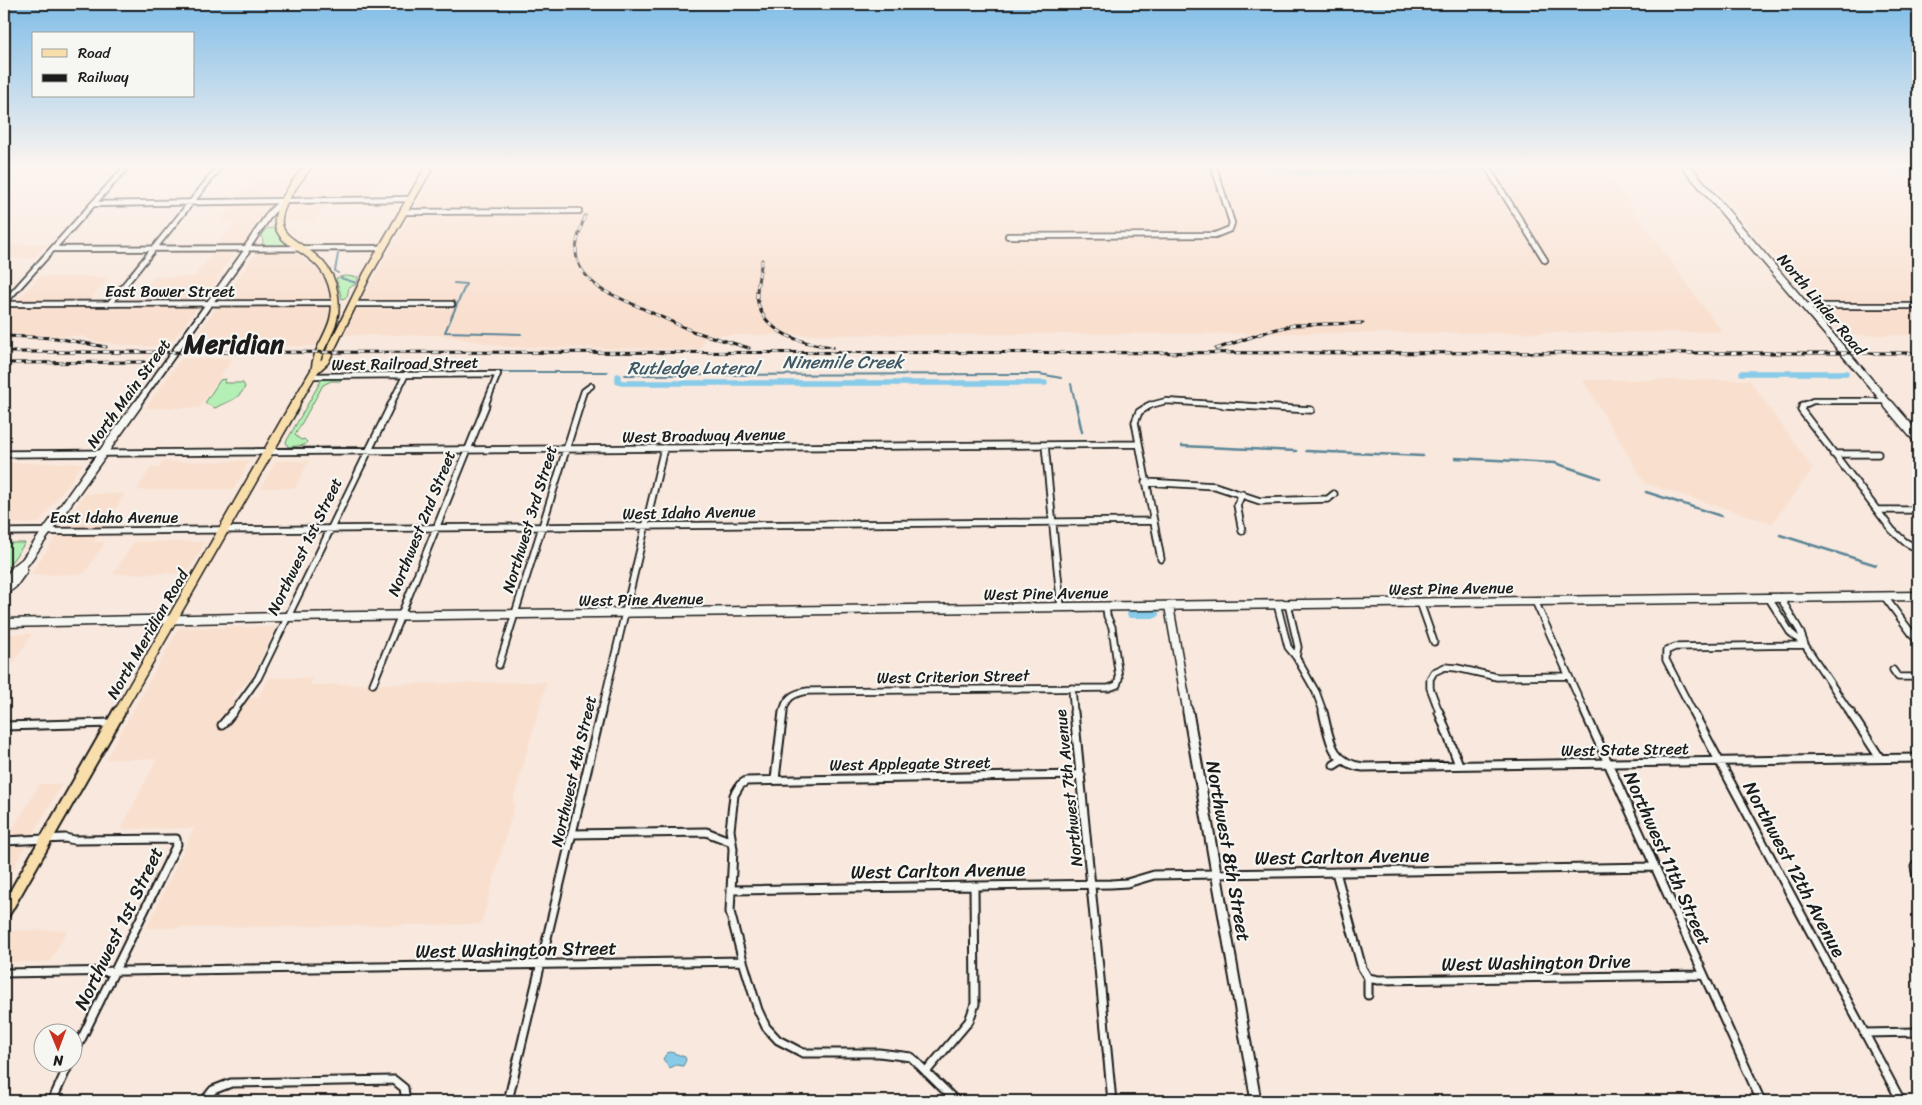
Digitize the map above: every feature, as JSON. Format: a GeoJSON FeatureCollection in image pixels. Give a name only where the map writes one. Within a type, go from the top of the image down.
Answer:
{"type":"FeatureCollection","features":[{"type":"Feature","properties":{"kind":"main road","name":"North Meridian Road"},"geometry":{"type":"LineString","coordinates":[[278,216],[280,231],[286,240],[316,261],[328,275],[334,290],[335,303],[332,328],[315,361],[313,373]]}},
{"type":"Feature","properties":{"kind":"main road","name":"North Meridian Road"},"geometry":{"type":"LineString","coordinates":[[4,913],[313,373],[330,353],[352,304],[402,216]]}},
{"type":"Feature","properties":{"kind":"main road","name":"North Linder Road"},"geometry":{"type":"LineString","coordinates":[[1728,216],[1918,440]]}},
{"type":"Feature","properties":{"kind":"street"},"geometry":{"type":"LineString","coordinates":[[4,303],[82,216]]}},
{"type":"Feature","properties":{"kind":"street"},"geometry":{"type":"LineString","coordinates":[[110,303],[180,216]]}},
{"type":"Feature","properties":{"kind":"street","name":"North Main Street"},"geometry":{"type":"LineString","coordinates":[[5,590],[13,584],[23,570],[22,566],[246,252],[246,248],[269,216]]}},
{"type":"Feature","properties":{"kind":"street"},"geometry":{"type":"LineString","coordinates":[[1008,236],[1215,235],[1229,232],[1232,228],[1230,216]]}},
{"type":"Feature","properties":{"kind":"street"},"geometry":{"type":"LineString","coordinates":[[1517,216],[1545,260]]}},
{"type":"Feature","properties":{"kind":"street"},"geometry":{"type":"LineString","coordinates":[[53,248],[382,248]]}},
{"type":"Feature","properties":{"kind":"street","name":"East Bower Street"},"geometry":{"type":"LineString","coordinates":[[4,303],[335,303]]}},
{"type":"Feature","properties":{"kind":"street"},"geometry":{"type":"LineString","coordinates":[[352,304],[452,304]]}},
{"type":"Feature","properties":{"kind":"street"},"geometry":{"type":"LineString","coordinates":[[1806,306],[1918,306]]}},
{"type":"Feature","properties":{"kind":"street","name":"West Railroad Street"},"geometry":{"type":"LineString","coordinates":[[313,373],[498,374]]}},
{"type":"Feature","properties":{"kind":"street","name":"Northwest 1st Street"},"geometry":{"type":"LineString","coordinates":[[222,725],[245,698],[258,678],[286,617],[406,374]]}},
{"type":"Feature","properties":{"kind":"street","name":"Northwest 2nd Street"},"geometry":{"type":"LineString","coordinates":[[373,684],[498,374]]}},
{"type":"Feature","properties":{"kind":"street","name":"Northwest 3rd Street"},"geometry":{"type":"LineString","coordinates":[[499,665],[540,527],[584,391],[592,386]]}},
{"type":"Feature","properties":{"kind":"street"},"geometry":{"type":"LineString","coordinates":[[1886,401],[1813,401],[1802,405],[1801,410],[1892,530],[1905,542],[1918,549]]}},
{"type":"Feature","properties":{"kind":"street"},"geometry":{"type":"LineString","coordinates":[[1161,559],[1145,482],[1136,422],[1136,416],[1141,409],[1156,403],[1166,402],[1311,410]]}},
{"type":"Feature","properties":{"kind":"street","name":"West Broadway Avenue"},"geometry":{"type":"LineString","coordinates":[[4,454],[1139,444]]}},
{"type":"Feature","properties":{"kind":"street"},"geometry":{"type":"LineString","coordinates":[[1045,445],[1061,607]]}},
{"type":"Feature","properties":{"kind":"street","name":"Northwest 4th Street"},"geometry":{"type":"LineString","coordinates":[[508,1101],[664,448]]}},
{"type":"Feature","properties":{"kind":"street"},"geometry":{"type":"LineString","coordinates":[[1833,454],[1878,454]]}},
{"type":"Feature","properties":{"kind":"street"},"geometry":{"type":"LineString","coordinates":[[1145,482],[1215,486],[1271,502],[1328,499],[1334,494]]}},
{"type":"Feature","properties":{"kind":"street"},"geometry":{"type":"LineString","coordinates":[[1242,494],[1237,505],[1242,531]]}},
{"type":"Feature","properties":{"kind":"street"},"geometry":{"type":"LineString","coordinates":[[1876,510],[1911,510],[1918,506]]}},
{"type":"Feature","properties":{"kind":"street","name":"West Idaho Avenue"},"geometry":{"type":"LineString","coordinates":[[224,530],[1154,520]]}},
{"type":"Feature","properties":{"kind":"street","name":"East Idaho Avenue"},"geometry":{"type":"LineString","coordinates":[[4,532],[224,530]]}},
{"type":"Feature","properties":{"kind":"street"},"geometry":{"type":"LineString","coordinates":[[1884,596],[1918,642]]}},
{"type":"Feature","properties":{"kind":"street","name":"West Pine Avenue"},"geometry":{"type":"LineString","coordinates":[[4,623],[173,618],[1918,596]]}},
{"type":"Feature","properties":{"kind":"street"},"geometry":{"type":"LineString","coordinates":[[1768,597],[1790,632],[1805,645]]}},
{"type":"Feature","properties":{"kind":"street"},"geometry":{"type":"LineString","coordinates":[[1780,597],[1800,631],[1805,645],[1880,758]]}},
{"type":"Feature","properties":{"kind":"street","name":"Northwest 11th Street"},"geometry":{"type":"LineString","coordinates":[[1535,601],[1761,1101]]}},
{"type":"Feature","properties":{"kind":"street"},"geometry":{"type":"LineString","coordinates":[[1420,602],[1434,642]]}},
{"type":"Feature","properties":{"kind":"street"},"geometry":{"type":"LineString","coordinates":[[1277,604],[1288,647],[1318,695],[1334,749],[1342,760],[1334,765]]}},
{"type":"Feature","properties":{"kind":"street"},"geometry":{"type":"LineString","coordinates":[[1288,604],[1298,647],[1296,657]]}},
{"type":"Feature","properties":{"kind":"street","name":"Northwest 8th Street"},"geometry":{"type":"LineString","coordinates":[[1169,606],[1256,1101]]}},
{"type":"Feature","properties":{"kind":"street","name":"West Criterion Street"},"geometry":{"type":"LineString","coordinates":[[775,779],[784,705],[789,696],[801,692],[1109,688],[1117,685],[1119,678],[1112,627],[1107,616],[1106,607]]}},
{"type":"Feature","properties":{"kind":"street","name":"Northwest 12th Avenue"},"geometry":{"type":"LineString","coordinates":[[1805,645],[1675,647],[1666,651],[1666,660],[1901,1101]]}},
{"type":"Feature","properties":{"kind":"street"},"geometry":{"type":"LineString","coordinates":[[1459,766],[1430,688],[1429,680],[1432,673],[1438,669],[1448,667],[1496,677],[1568,676]]}},
{"type":"Feature","properties":{"kind":"street"},"geometry":{"type":"LineString","coordinates":[[1893,670],[1898,677],[1918,677]]}},
{"type":"Feature","properties":{"kind":"street","name":"Northwest 7th Avenue"},"geometry":{"type":"LineString","coordinates":[[1072,688],[1112,1101]]}},
{"type":"Feature","properties":{"kind":"street"},"geometry":{"type":"LineString","coordinates":[[4,726],[112,723]]}},
{"type":"Feature","properties":{"kind":"street","name":"West State Street"},"geometry":{"type":"LineString","coordinates":[[1342,760],[1352,765],[1363,767],[1918,758]]}},
{"type":"Feature","properties":{"kind":"street","name":"West Applegate Street"},"geometry":{"type":"LineString","coordinates":[[732,842],[730,830],[734,795],[740,785],[753,780],[1081,775]]}},
{"type":"Feature","properties":{"kind":"street"},"geometry":{"type":"LineString","coordinates":[[572,834],[706,832],[732,842],[733,864],[730,912],[742,961],[758,1010],[766,1026],[778,1040],[803,1053],[879,1053],[910,1057],[956,1101]]}},
{"type":"Feature","properties":{"kind":"street","name":"Northwest 1st Street"},"geometry":{"type":"LineString","coordinates":[[46,840],[65,838],[74,840],[171,838],[176,839],[177,844],[82,1038]]}},
{"type":"Feature","properties":{"kind":"street"},"geometry":{"type":"LineString","coordinates":[[4,841],[46,840]]}},
{"type":"Feature","properties":{"kind":"street"},"geometry":{"type":"LineString","coordinates":[[1916,865],[1918,881]]}},
{"type":"Feature","properties":{"kind":"street","name":"West Carlton Avenue"},"geometry":{"type":"LineString","coordinates":[[730,890],[1127,883],[1154,875],[1654,867]]}},
{"type":"Feature","properties":{"kind":"street"},"geometry":{"type":"LineString","coordinates":[[1336,872],[1362,968],[1368,978],[1368,995]]}},
{"type":"Feature","properties":{"kind":"street"},"geometry":{"type":"LineString","coordinates":[[926,1072],[969,1021],[974,1004],[974,886]]}},
{"type":"Feature","properties":{"kind":"street","name":"West Washington Street"},"geometry":{"type":"LineString","coordinates":[[4,973],[742,961]]}},
{"type":"Feature","properties":{"kind":"street","name":"West Washington Drive"},"geometry":{"type":"LineString","coordinates":[[1368,978],[1378,980],[1703,975]]}},
{"type":"Feature","properties":{"kind":"street"},"geometry":{"type":"LineString","coordinates":[[1865,1033],[1918,1032]]}},
{"type":"Feature","properties":{"kind":"street"},"geometry":{"type":"LineString","coordinates":[[52,1101],[65,1072]]}},
{"type":"Feature","properties":{"kind":"street"},"geometry":{"type":"LineString","coordinates":[[204,1101],[213,1090],[231,1083],[394,1080],[403,1086],[406,1092],[406,1101]]}},
{"type":"Feature","properties":{"kind":"shaded area"},"geometry":{"type":"Polygon","coordinates":[[[224,216],[264,216],[240,246],[217,246],[234,223],[219,222],[224,216]]]}},
{"type":"Feature","properties":{"kind":"shaded area"},"geometry":{"type":"Polygon","coordinates":[[[285,216],[318,216],[314,222],[285,222],[285,216]]]}},
{"type":"Feature","properties":{"kind":"shaded area"},"geometry":{"type":"Polygon","coordinates":[[[415,216],[1637,216],[1722,332],[706,335],[700,349],[509,347],[442,335],[345,335],[356,309],[453,309],[456,301],[361,300],[408,219],[415,216]]]}},
{"type":"Feature","properties":{"kind":"shaded area"},"geometry":{"type":"Polygon","coordinates":[[[1740,216],[1918,216],[1918,335],[1843,335],[1740,216]]]}},
{"type":"Feature","properties":{"kind":"shaded area"},"geometry":{"type":"Polygon","coordinates":[[[46,244],[34,258],[4,258],[4,247],[6,245],[46,244]]]}},
{"type":"Feature","properties":{"kind":"shaded area"},"geometry":{"type":"Polygon","coordinates":[[[213,252],[236,252],[217,277],[217,281],[168,346],[134,346],[92,341],[84,336],[4,335],[4,315],[39,277],[109,277],[83,308],[129,308],[154,277],[194,277],[213,252]]]}},
{"type":"Feature","properties":{"kind":"shaded area"},"geometry":{"type":"Polygon","coordinates":[[[257,252],[296,252],[318,271],[326,285],[329,297],[329,317],[320,341],[315,346],[189,346],[257,252]]]}},
{"type":"Feature","properties":{"kind":"shaded area"},"geometry":{"type":"Polygon","coordinates":[[[181,359],[232,359],[199,408],[146,408],[181,359]]]}},
{"type":"Feature","properties":{"kind":"shaded area"},"geometry":{"type":"Polygon","coordinates":[[[1583,380],[1749,380],[1813,469],[1772,523],[1645,483],[1583,380]]]}},
{"type":"Feature","properties":{"kind":"shaded area"},"geometry":{"type":"Polygon","coordinates":[[[249,461],[234,489],[137,490],[151,468],[160,468],[163,462],[249,461]]]}},
{"type":"Feature","properties":{"kind":"shaded area"},"geometry":{"type":"Polygon","coordinates":[[[276,461],[309,461],[295,488],[261,488],[276,461]]]}},
{"type":"Feature","properties":{"kind":"shaded area"},"geometry":{"type":"Polygon","coordinates":[[[4,463],[83,463],[39,523],[4,524],[4,463]]]}},
{"type":"Feature","properties":{"kind":"shaded area"},"geometry":{"type":"Polygon","coordinates":[[[85,494],[125,494],[94,542],[105,542],[84,574],[30,575],[85,494]]]}},
{"type":"Feature","properties":{"kind":"shaded area"},"geometry":{"type":"Polygon","coordinates":[[[134,542],[206,542],[187,573],[113,574],[134,542]]]}},
{"type":"Feature","properties":{"kind":"shaded area"},"geometry":{"type":"Polygon","coordinates":[[[276,627],[251,678],[230,699],[258,698],[269,678],[312,678],[310,685],[547,682],[512,803],[515,803],[481,924],[147,928],[194,828],[121,829],[157,759],[106,759],[179,628],[276,627]]]}},
{"type":"Feature","properties":{"kind":"shaded area"},"geometry":{"type":"Polygon","coordinates":[[[4,634],[32,634],[4,676],[4,634]]]}},
{"type":"Feature","properties":{"kind":"shaded area"},"geometry":{"type":"Polygon","coordinates":[[[40,784],[62,784],[4,884],[4,830],[12,830],[40,784]]]}},
{"type":"Feature","properties":{"kind":"shaded area"},"geometry":{"type":"Polygon","coordinates":[[[67,930],[50,962],[4,962],[4,943],[11,931],[67,930]]]}},
{"type":"Feature","properties":{"kind":"green space"},"geometry":{"type":"Polygon","coordinates":[[[275,228],[278,235],[288,246],[262,245],[261,235],[266,229],[275,228]]]}},
{"type":"Feature","properties":{"kind":"green space"},"geometry":{"type":"Polygon","coordinates":[[[344,276],[359,277],[355,285],[349,287],[347,297],[342,299],[336,278],[344,276]]]}},
{"type":"Feature","properties":{"kind":"green space"},"geometry":{"type":"Polygon","coordinates":[[[342,378],[340,381],[331,381],[323,385],[295,435],[307,442],[305,445],[288,447],[286,442],[322,379],[342,378]]]}},
{"type":"Feature","properties":{"kind":"green space"},"geometry":{"type":"Polygon","coordinates":[[[226,379],[224,383],[243,383],[245,387],[242,392],[236,398],[215,408],[205,403],[220,380],[226,379]]]}},
{"type":"Feature","properties":{"kind":"green space"},"geometry":{"type":"Polygon","coordinates":[[[4,543],[25,543],[4,572],[4,543]]]}},
{"type":"Feature","properties":{"kind":"water"},"geometry":{"type":"Polygon","coordinates":[[[671,1052],[685,1057],[686,1060],[683,1066],[676,1065],[670,1068],[663,1059],[667,1053],[671,1052]]]}},
{"type":"Feature","properties":{"kind":"waterway","name":"Ninemile Creek"},"geometry":{"type":"LineString","coordinates":[[338,254],[335,271],[338,273]]}},
{"type":"Feature","properties":{"kind":"waterway","name":"Ninemile Creek"},"geometry":{"type":"LineString","coordinates":[[341,278],[356,283]]}},
{"type":"Feature","properties":{"kind":"waterway","name":"Ninemile Creek"},"geometry":{"type":"LineString","coordinates":[[454,283],[466,284],[445,332],[521,334]]}},
{"type":"Feature","properties":{"kind":"waterway","name":"Rutledge Lateral"},"geometry":{"type":"LineString","coordinates":[[497,372],[607,372]]}},
{"type":"Feature","properties":{"kind":"waterway","name":"Rutledge Lateral"},"geometry":{"type":"LineString","coordinates":[[328,373],[416,373]]}},
{"type":"Feature","properties":{"kind":"waterway","name":"Rutledge Lateral"},"geometry":{"type":"LineString","coordinates":[[1742,373],[1846,373]]}},
{"type":"Feature","properties":{"kind":"waterway","name":"Ninemile Creek"},"geometry":{"type":"LineString","coordinates":[[625,375],[1040,374],[1061,378]]}},
{"type":"Feature","properties":{"kind":"waterway","name":"Rutledge Lateral"},"geometry":{"type":"LineString","coordinates":[[618,376],[618,382],[623,383],[1045,383]]}},
{"type":"Feature","properties":{"kind":"waterway","name":"Ninemile Creek"},"geometry":{"type":"LineString","coordinates":[[1071,384],[1076,406]]}},
{"type":"Feature","properties":{"kind":"waterway","name":"Ninemile Creek"},"geometry":{"type":"LineString","coordinates":[[1076,405],[1082,432]]}},
{"type":"Feature","properties":{"kind":"waterway","name":"Ninemile Creek"},"geometry":{"type":"LineString","coordinates":[[1182,446],[1296,451]]}},
{"type":"Feature","properties":{"kind":"waterway","name":"Ninemile Creek"},"geometry":{"type":"LineString","coordinates":[[1306,451],[1423,456]]}},
{"type":"Feature","properties":{"kind":"waterway","name":"Ninemile Creek"},"geometry":{"type":"LineString","coordinates":[[1455,458],[1555,463],[1600,478]]}},
{"type":"Feature","properties":{"kind":"waterway","name":"Ninemile Creek"},"geometry":{"type":"LineString","coordinates":[[1646,492],[1721,516]]}},
{"type":"Feature","properties":{"kind":"waterway","name":"Ninemile Creek"},"geometry":{"type":"LineString","coordinates":[[1780,535],[1876,565]]}},
{"type":"Feature","properties":{"kind":"waterway"},"geometry":{"type":"LineString","coordinates":[[1131,614],[1140,614]]}},
{"type":"Feature","properties":{"kind":"waterway"},"geometry":{"type":"LineString","coordinates":[[1143,614],[1155,614]]}},
{"type":"Feature","properties":{"kind":"railway"},"geometry":{"type":"LineString","coordinates":[[585,216],[576,248],[577,257],[584,273],[602,290],[692,331],[749,348]]}},
{"type":"Feature","properties":{"kind":"railway"},"geometry":{"type":"LineString","coordinates":[[762,260],[757,298],[767,320],[776,329],[798,340],[833,347]]}},
{"type":"Feature","properties":{"kind":"railway"},"geometry":{"type":"LineString","coordinates":[[1216,349],[1269,331],[1294,325],[1363,323]]}},
{"type":"Feature","properties":{"kind":"railway"},"geometry":{"type":"LineString","coordinates":[[4,336],[56,338],[106,347]]}},
{"type":"Feature","properties":{"kind":"railway"},"geometry":{"type":"LineString","coordinates":[[4,352],[1918,353]]}},
{"type":"Feature","properties":{"kind":"railway"},"geometry":{"type":"LineString","coordinates":[[4,363],[144,362]]}},
{"type":"Feature","properties":{"kind":"district","name":"Meridian"},"geometry":{"type":"Point","coordinates":[234,344]}}]}
